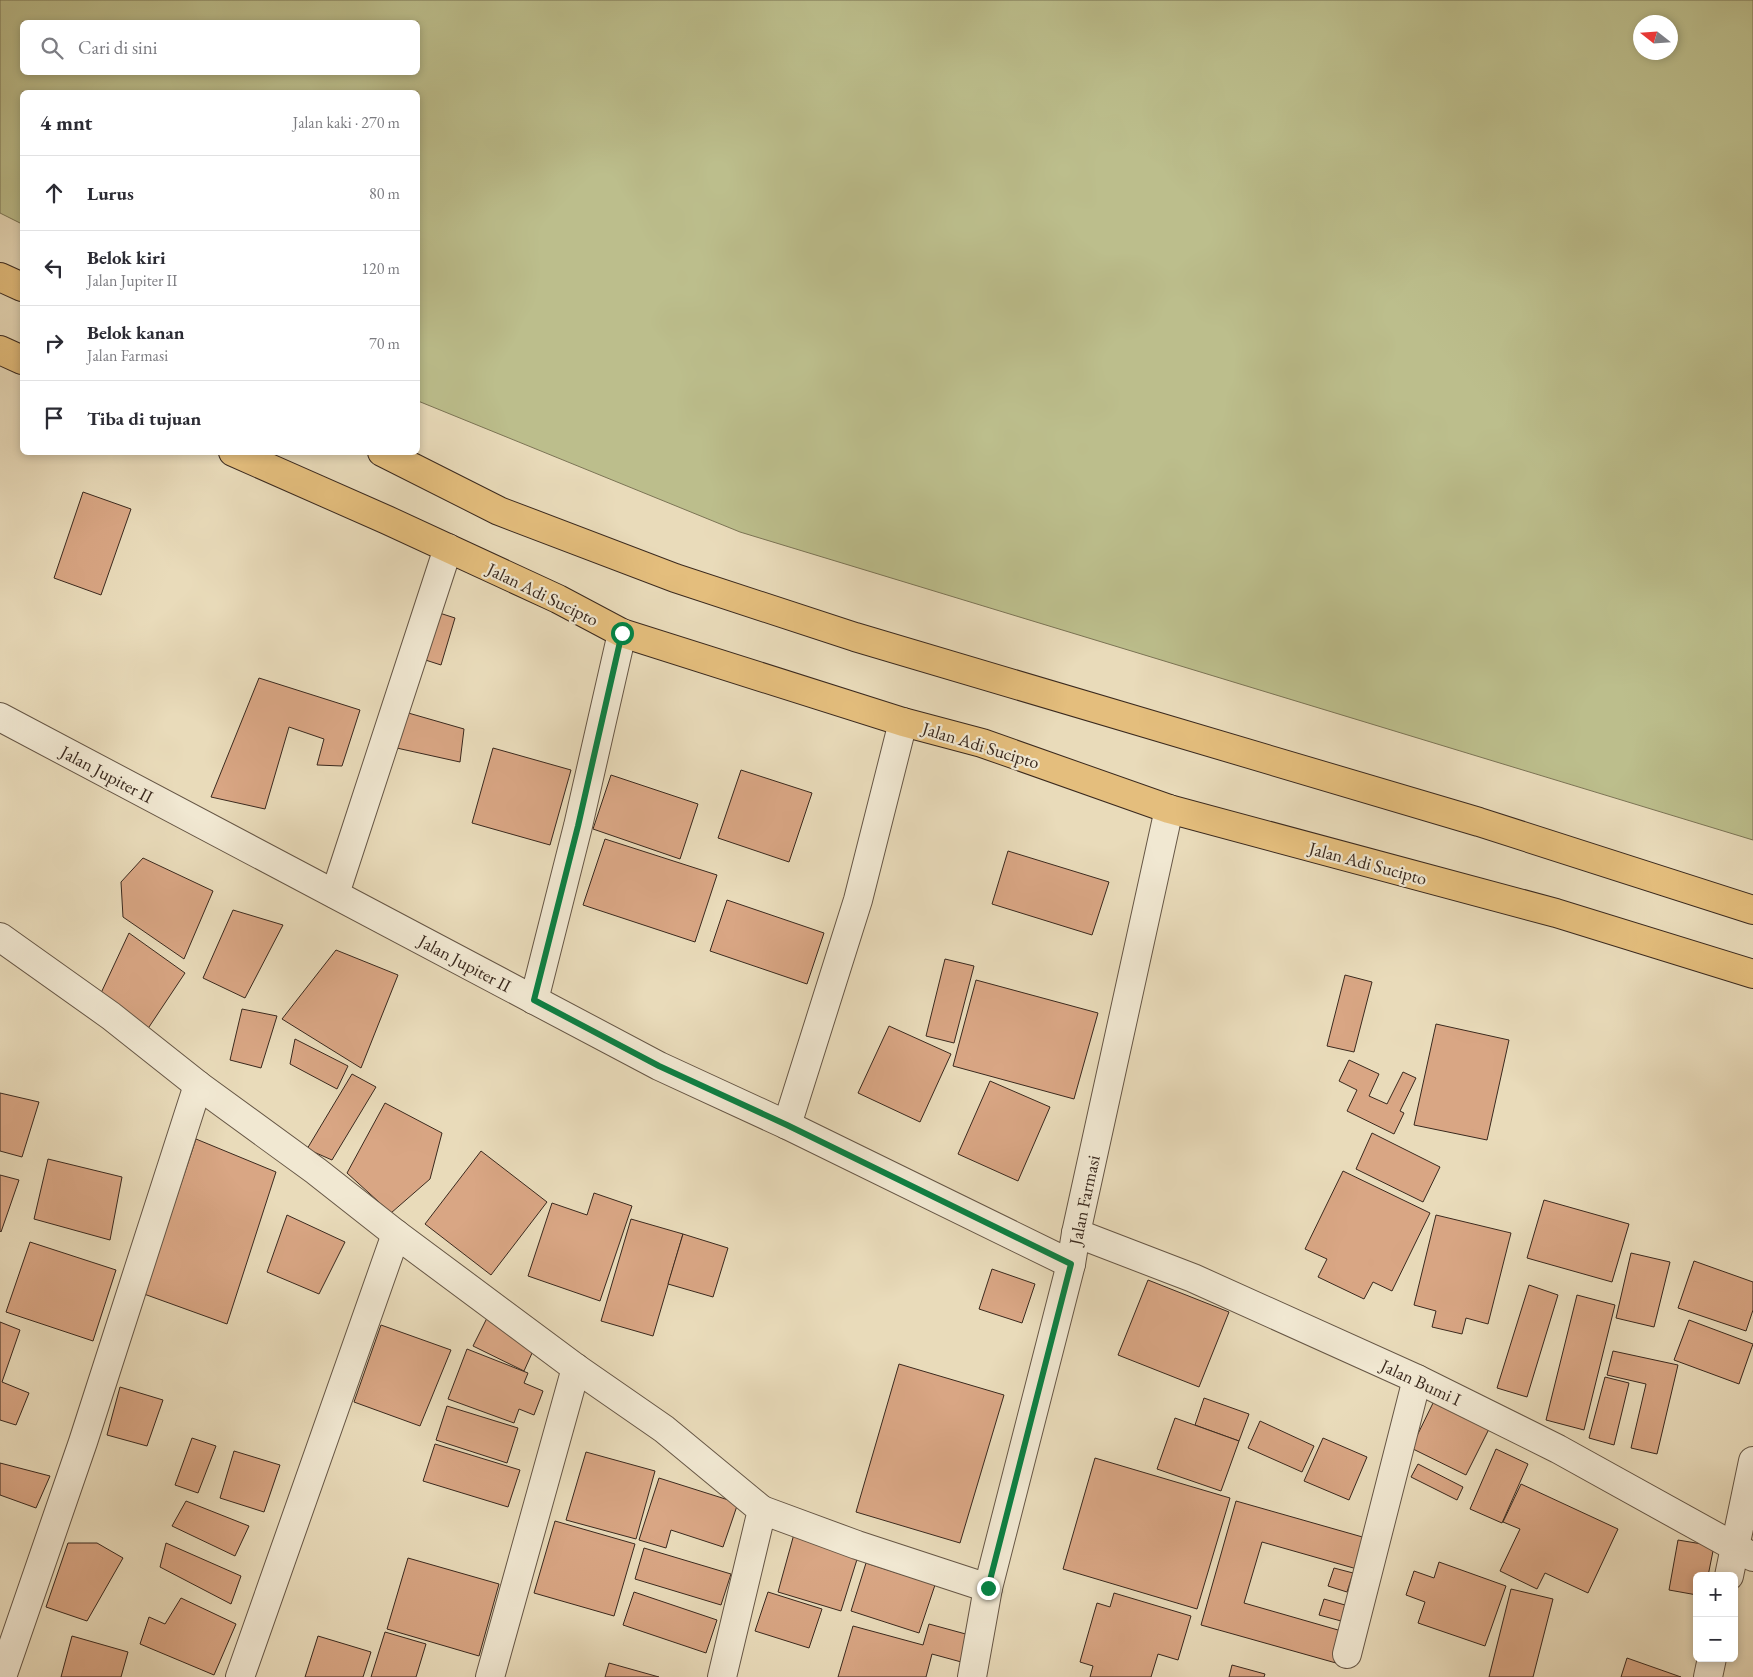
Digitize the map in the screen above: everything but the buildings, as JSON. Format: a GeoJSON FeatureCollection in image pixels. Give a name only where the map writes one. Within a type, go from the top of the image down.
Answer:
{"type":"FeatureCollection","features":[{"type":"Feature","properties":{"kind":"highway"},"geometry":{"type":"LineString","coordinates":[[0,277],[20,286]]}},
{"type":"Feature","properties":{"kind":"highway"},"geometry":{"type":"LineString","coordinates":[[0,350],[20,359]]}},
{"type":"Feature","properties":{"kind":"highway","name":"Jalan Adi Sucipto"},"geometry":{"type":"LineString","coordinates":[[240,455],[558,599],[622,633],[903,722],[982,742],[1169,809],[1556,914],[1753,974]]}},
{"type":"Feature","properties":{"kind":"highway"},"geometry":{"type":"LineString","coordinates":[[388,455],[499,511],[675,578],[855,636],[1479,822],[1753,910]]}},
{"type":"Feature","properties":{"kind":"street"},"geometry":{"type":"LineString","coordinates":[[335,894],[448,548]]}},
{"type":"Feature","properties":{"kind":"street"},"geometry":{"type":"LineString","coordinates":[[534,1000],[578,826],[622,633]]}},
{"type":"Feature","properties":{"kind":"street","name":"Jalan Jupiter II"},"geometry":{"type":"LineString","coordinates":[[0,717],[659,1066],[787,1125],[1071,1264]]}},
{"type":"Feature","properties":{"kind":"street"},"geometry":{"type":"LineString","coordinates":[[787,1125],[858,900],[903,722]]}},
{"type":"Feature","properties":{"kind":"street","name":"Jalan Farmasi"},"geometry":{"type":"LineString","coordinates":[[972,1677],[988,1588],[1071,1264],[1076,1233],[1169,809]]}},
{"type":"Feature","properties":{"kind":"street"},"geometry":{"type":"LineString","coordinates":[[0,939],[111,1016],[198,1086],[316,1171],[396,1234],[576,1368],[664,1428],[762,1510],[857,1545],[988,1588]]}},
{"type":"Feature","properties":{"kind":"street"},"geometry":{"type":"LineString","coordinates":[[2,1677],[83,1442],[198,1086]]}},
{"type":"Feature","properties":{"kind":"street","name":"Jalan Bumi I"},"geometry":{"type":"LineString","coordinates":[[1076,1233],[1193,1278],[1417,1379],[1558,1449],[1744,1553]]}},
{"type":"Feature","properties":{"kind":"street"},"geometry":{"type":"LineString","coordinates":[[240,1677],[396,1234]]}},
{"type":"Feature","properties":{"kind":"street"},"geometry":{"type":"LineString","coordinates":[[490,1677],[576,1368]]}},
{"type":"Feature","properties":{"kind":"street"},"geometry":{"type":"LineString","coordinates":[[1347,1654],[1417,1379]]}},
{"type":"Feature","properties":{"kind":"street"},"geometry":{"type":"LineString","coordinates":[[1732,1572],[1744,1553],[1753,1461]]}},
{"type":"Feature","properties":{"kind":"street"},"geometry":{"type":"LineString","coordinates":[[722,1677],[762,1510]]}},
{"type":"Feature","properties":{"kind":"street"},"geometry":{"type":"LineString","coordinates":[[1708,1677],[1711,1662]]}},
{"type":"Feature","properties":{"kind":"green space"},"geometry":{"type":"Polygon","coordinates":[[[0,0],[1753,0],[1753,840],[740,532],[420,402],[420,90],[20,90],[20,223],[0,213],[0,0]]]}},
{"type":"Feature","properties":{"kind":"route"},"geometry":{"type":"LineString","coordinates":[[622,633],[578,826],[534,1000],[659,1066],[787,1125],[1071,1264],[988,1588]]}}]}
